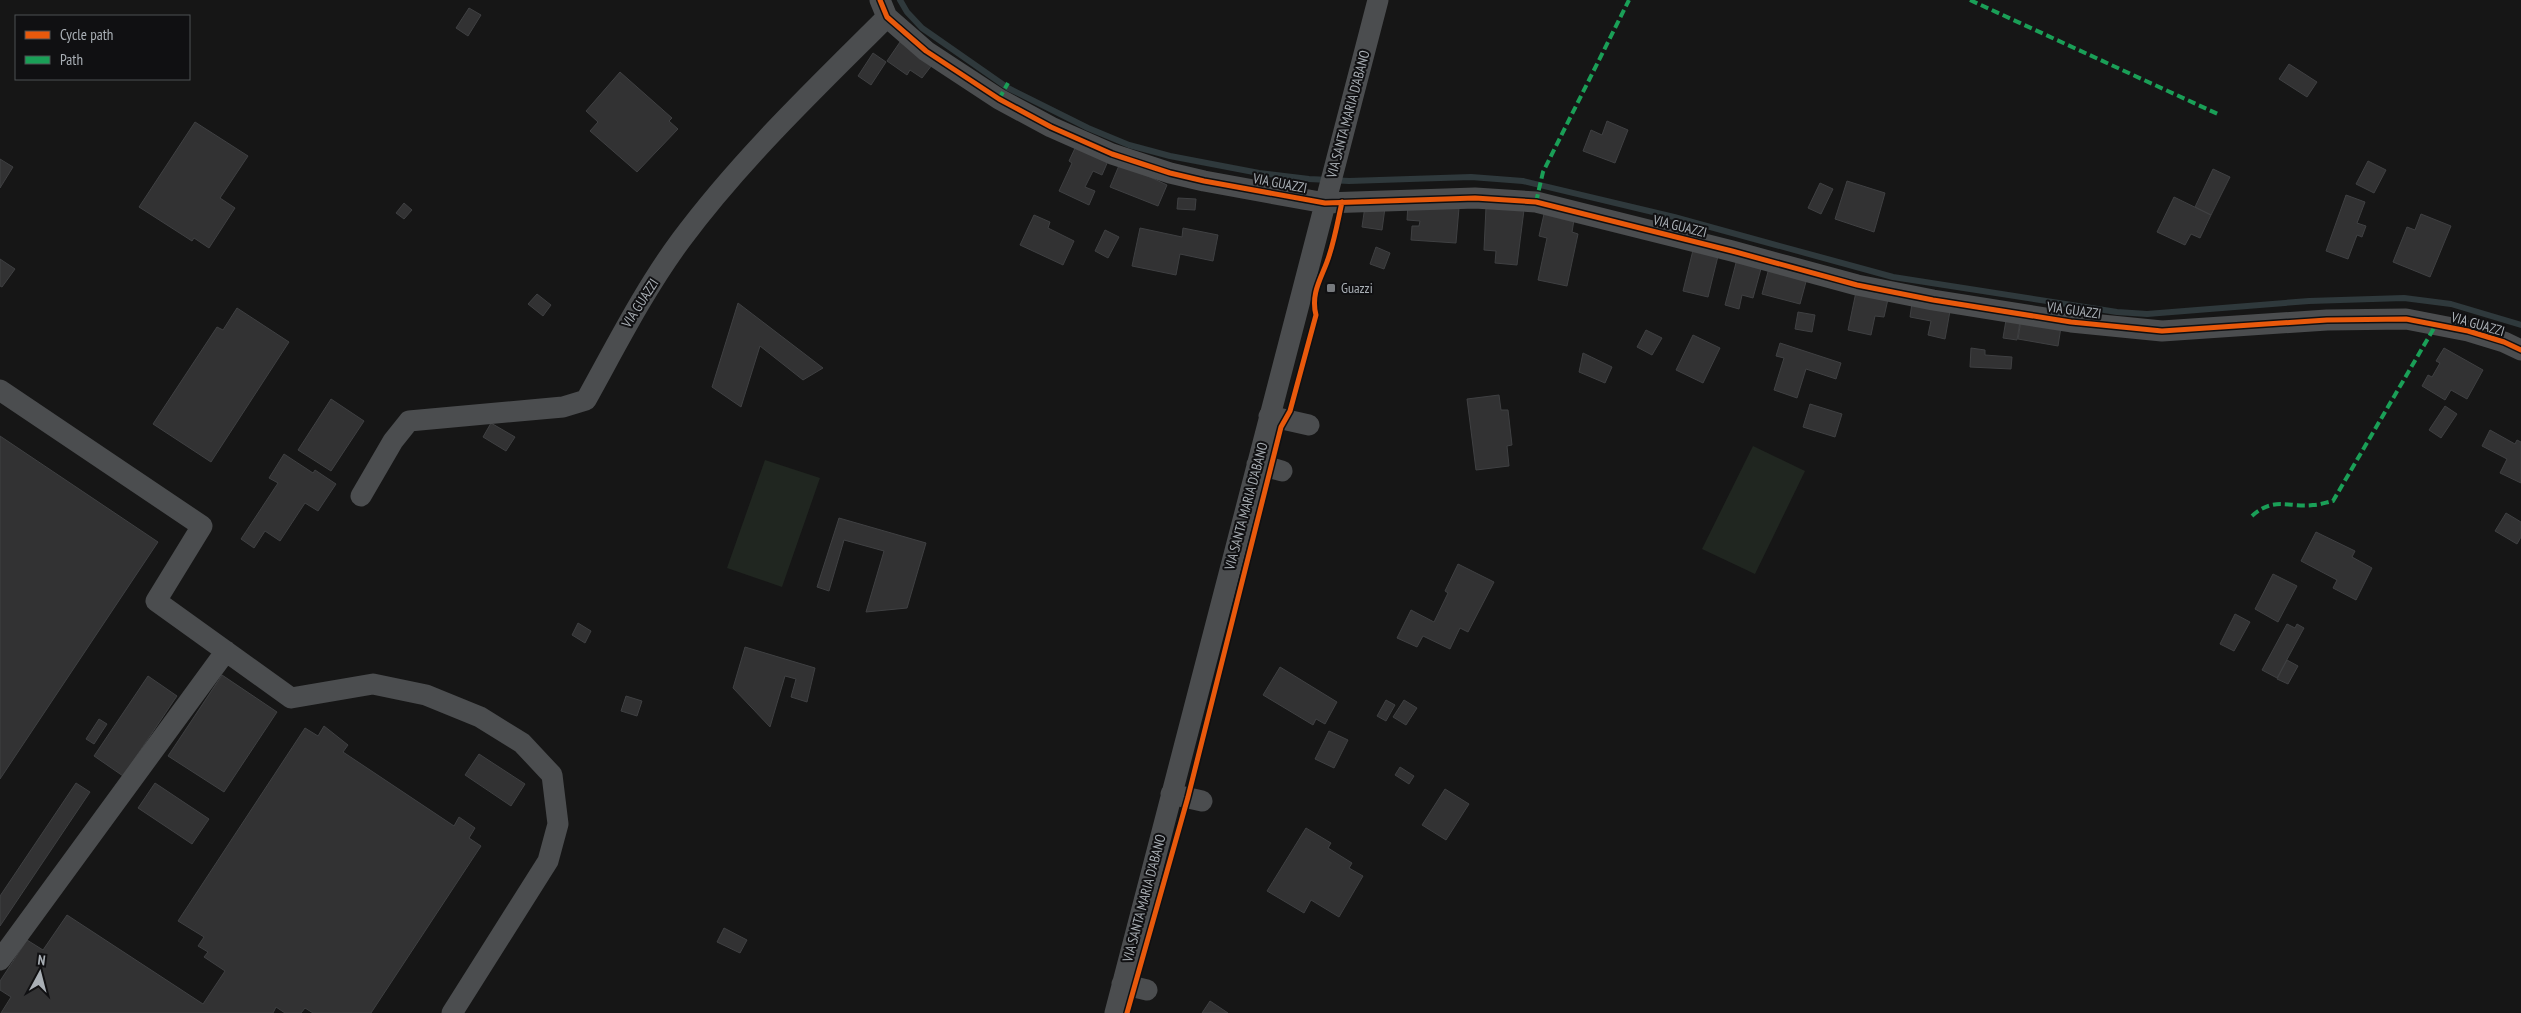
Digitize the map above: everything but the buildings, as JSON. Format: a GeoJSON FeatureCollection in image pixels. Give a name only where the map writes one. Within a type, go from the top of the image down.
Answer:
{"type":"FeatureCollection","features":[{"type":"Feature","properties":{"kind":"street","name":"VIA SANTA MARIA D'ABANO"},"geometry":{"type":"LineString","coordinates":[[1114,1013],[1378,0]]}},
{"type":"Feature","properties":{"kind":"street","name":"VIA GUAZZI"},"geometry":{"type":"LineString","coordinates":[[361,496],[393,441],[409,421],[563,407],[586,400],[624,327],[680,240],[745,160],[883,8],[926,52],[999,99],[1051,127],[1112,154],[1170,173],[1326,198],[1475,198],[1536,202],[1732,251],[1857,286],[2072,322],[2162,331],[2327,320],[2406,319],[2468,331],[2504,342],[2521,350]]}},
{"type":"Feature","properties":{"kind":"street"},"geometry":{"type":"LineString","coordinates":[[0,390],[202,526],[156,601],[291,698],[373,684],[426,695],[480,717],[522,743],[552,775],[558,824],[548,861],[452,1013]]}},
{"type":"Feature","properties":{"kind":"street"},"geometry":{"type":"LineString","coordinates":[[1269,416],[1309,425]]}},
{"type":"Feature","properties":{"kind":"street"},"geometry":{"type":"LineString","coordinates":[[1257,464],[1282,471]]}},
{"type":"Feature","properties":{"kind":"street"},"geometry":{"type":"LineString","coordinates":[[0,960],[226,651]]}},
{"type":"Feature","properties":{"kind":"street"},"geometry":{"type":"LineString","coordinates":[[1171,794],[1202,801]]}},
{"type":"Feature","properties":{"kind":"street"},"geometry":{"type":"LineString","coordinates":[[1122,984],[1147,990]]}},
{"type":"Feature","properties":{"kind":"shaded area"},"geometry":{"type":"Polygon","coordinates":[[[1753,446],[1805,471],[1755,574],[1702,549],[1753,446]]]}},
{"type":"Feature","properties":{"kind":"shaded area"},"geometry":{"type":"Polygon","coordinates":[[[765,460],[820,478],[782,587],[727,568],[765,460]]]}},
{"type":"Feature","properties":{"kind":"waterway"},"geometry":{"type":"LineString","coordinates":[[900,0],[907,12],[922,28],[1008,88],[1088,128],[1129,145],[1170,156],[1259,173],[1309,179],[1349,181],[1471,177],[1523,181],[1674,217],[1893,277],[2117,312],[2147,314],[2309,301],[2404,298],[2451,304],[2521,325]]}},
{"type":"Feature","properties":{"kind":"marked path"},"geometry":{"type":"LineString","coordinates":[[1536,202],[1543,172],[1629,0]]}},
{"type":"Feature","properties":{"kind":"marked path"},"geometry":{"type":"LineString","coordinates":[[1970,0],[2220,115]]}},
{"type":"Feature","properties":{"kind":"marked path"},"geometry":{"type":"LineString","coordinates":[[999,99],[1008,83]]}},
{"type":"Feature","properties":{"kind":"marked path"},"geometry":{"type":"LineString","coordinates":[[2252,516],[2267,506],[2282,504],[2304,506],[2333,501],[2437,323]]}},
{"type":"Feature","properties":{"kind":"cycle path"},"geometry":{"type":"LineString","coordinates":[[880,0],[887,17],[926,51],[999,99],[1051,127],[1112,154],[1170,173],[1204,181],[1325,203],[1475,198],[1536,202],[1732,251],[1857,285],[1933,300],[2071,322],[2162,331],[2327,320],[2406,319],[2468,331],[2504,342],[2521,350]]}},
{"type":"Feature","properties":{"kind":"cycle path"},"geometry":{"type":"LineString","coordinates":[[1127,1013],[1188,797],[1281,427],[1290,411],[1316,315],[1316,291],[1331,249],[1342,202]]}},
{"type":"Feature","properties":{"kind":"place","name":"Guazzi"},"geometry":{"type":"Point","coordinates":[1331,288]}}]}
